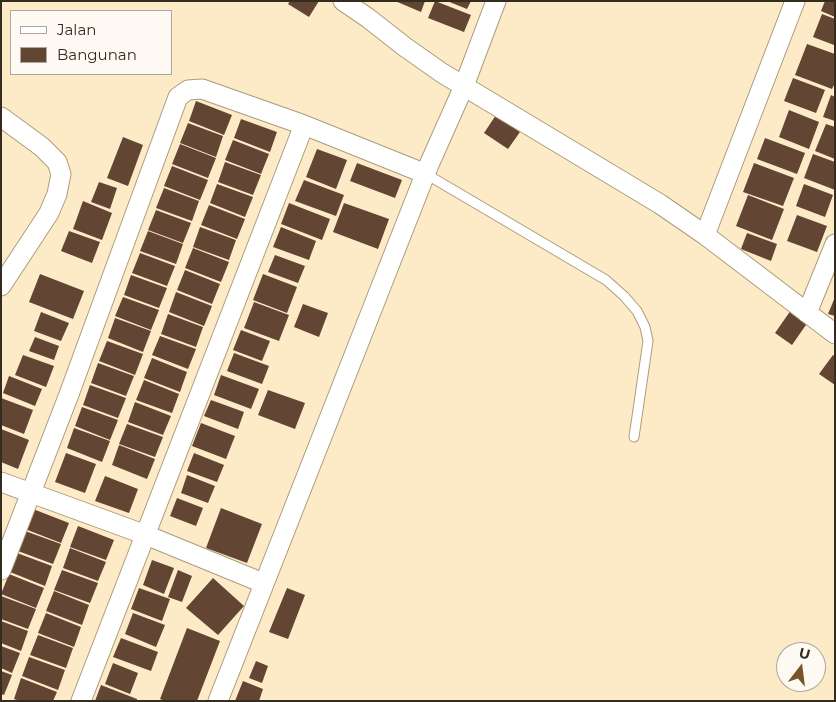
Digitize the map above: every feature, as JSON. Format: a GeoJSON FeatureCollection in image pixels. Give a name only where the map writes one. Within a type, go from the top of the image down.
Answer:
{"type":"FeatureCollection","features":[{"type":"Feature","properties":{"kind":"street"},"geometry":{"type":"LineString","coordinates":[[343,1],[371,10],[404,47],[463,89],[660,204],[835,334]]}},
{"type":"Feature","properties":{"kind":"street"},"geometry":{"type":"LineString","coordinates":[[218,701],[427,170],[463,89],[496,1]]}},
{"type":"Feature","properties":{"kind":"street"},"geometry":{"type":"LineString","coordinates":[[705,236],[795,1]]}},
{"type":"Feature","properties":{"kind":"street"},"geometry":{"type":"LineString","coordinates":[[1,570],[68,397],[178,97],[188,90],[202,89],[427,170]]}},
{"type":"Feature","properties":{"kind":"street"},"geometry":{"type":"LineString","coordinates":[[1,117],[42,147],[57,162],[61,174],[57,194],[49,213],[8,262],[1,286]]}},
{"type":"Feature","properties":{"kind":"street"},"geometry":{"type":"LineString","coordinates":[[82,701],[304,125]]}},
{"type":"Feature","properties":{"kind":"street"},"geometry":{"type":"LineString","coordinates":[[808,313],[835,244]]}},
{"type":"Feature","properties":{"kind":"street"},"geometry":{"type":"LineString","coordinates":[[1,482],[146,535],[263,583]]}},
{"type":"Feature","properties":{"kind":"lane"},"geometry":{"type":"LineString","coordinates":[[427,170],[606,280],[637,311],[645,327],[648,342],[634,437]]}},
{"type":"Feature","properties":{"kind":"building"},"geometry":{"type":"Polygon","coordinates":[[[290,1],[319,1],[309,17],[288,4],[290,1]]]}},
{"type":"Feature","properties":{"kind":"building"},"geometry":{"type":"Polygon","coordinates":[[[395,1],[425,1],[421,12],[395,1]]]}},
{"type":"Feature","properties":{"kind":"building"},"geometry":{"type":"Polygon","coordinates":[[[435,1],[471,15],[464,32],[428,18],[435,1]]]}},
{"type":"Feature","properties":{"kind":"building"},"geometry":{"type":"Polygon","coordinates":[[[447,1],[471,1],[467,9],[447,1]]]}},
{"type":"Feature","properties":{"kind":"building"},"geometry":{"type":"Polygon","coordinates":[[[825,1],[835,1],[835,17],[821,11],[825,1]]]}},
{"type":"Feature","properties":{"kind":"building"},"geometry":{"type":"Polygon","coordinates":[[[822,14],[835,19],[834,45],[813,37],[822,14]]]}},
{"type":"Feature","properties":{"kind":"building"},"geometry":{"type":"Polygon","coordinates":[[[807,44],[835,54],[835,83],[832,89],[795,75],[807,44]]]}},
{"type":"Feature","properties":{"kind":"building"},"geometry":{"type":"Polygon","coordinates":[[[793,78],[825,90],[816,113],[784,101],[793,78]]]}},
{"type":"Feature","properties":{"kind":"building"},"geometry":{"type":"Polygon","coordinates":[[[831,95],[835,97],[835,121],[823,117],[831,95]]]}},
{"type":"Feature","properties":{"kind":"building"},"geometry":{"type":"Polygon","coordinates":[[[196,101],[232,115],[224,135],[189,121],[196,101]]]}},
{"type":"Feature","properties":{"kind":"building"},"geometry":{"type":"Polygon","coordinates":[[[789,110],[819,122],[809,149],[779,137],[789,110]]]}},
{"type":"Feature","properties":{"kind":"building"},"geometry":{"type":"Polygon","coordinates":[[[496,115],[520,132],[508,149],[484,133],[496,115]]]}},
{"type":"Feature","properties":{"kind":"building"},"geometry":{"type":"Polygon","coordinates":[[[241,119],[277,132],[270,152],[234,138],[241,119]]]}},
{"type":"Feature","properties":{"kind":"building"},"geometry":{"type":"Polygon","coordinates":[[[188,123],[223,136],[216,157],[180,143],[188,123]]]}},
{"type":"Feature","properties":{"kind":"building"},"geometry":{"type":"Polygon","coordinates":[[[826,124],[835,127],[835,159],[815,151],[826,124]]]}},
{"type":"Feature","properties":{"kind":"building"},"geometry":{"type":"Polygon","coordinates":[[[123,137],[143,145],[128,186],[107,178],[123,137]]]}},
{"type":"Feature","properties":{"kind":"building"},"geometry":{"type":"Polygon","coordinates":[[[765,138],[805,153],[797,174],[757,159],[765,138]]]}},
{"type":"Feature","properties":{"kind":"building"},"geometry":{"type":"Polygon","coordinates":[[[233,140],[269,154],[261,174],[225,160],[233,140]]]}},
{"type":"Feature","properties":{"kind":"building"},"geometry":{"type":"Polygon","coordinates":[[[180,144],[216,158],[208,178],[172,164],[180,144]]]}},
{"type":"Feature","properties":{"kind":"building"},"geometry":{"type":"Polygon","coordinates":[[[317,149],[347,160],[336,189],[306,177],[317,149]]]}},
{"type":"Feature","properties":{"kind":"building"},"geometry":{"type":"Polygon","coordinates":[[[813,154],[835,162],[835,190],[804,178],[813,154]]]}},
{"type":"Feature","properties":{"kind":"building"},"geometry":{"type":"Polygon","coordinates":[[[225,162],[261,175],[253,195],[218,182],[225,162]]]}},
{"type":"Feature","properties":{"kind":"building"},"geometry":{"type":"Polygon","coordinates":[[[357,163],[402,180],[395,198],[350,181],[357,163]]]}},
{"type":"Feature","properties":{"kind":"building"},"geometry":{"type":"Polygon","coordinates":[[[754,163],[794,178],[783,206],[743,192],[754,163]]]}},
{"type":"Feature","properties":{"kind":"building"},"geometry":{"type":"Polygon","coordinates":[[[172,166],[208,180],[200,200],[164,186],[172,166]]]}},
{"type":"Feature","properties":{"kind":"building"},"geometry":{"type":"Polygon","coordinates":[[[304,180],[344,195],[336,216],[295,201],[304,180]]]}},
{"type":"Feature","properties":{"kind":"building"},"geometry":{"type":"Polygon","coordinates":[[[99,182],[117,188],[110,209],[91,202],[99,182]]]}},
{"type":"Feature","properties":{"kind":"building"},"geometry":{"type":"Polygon","coordinates":[[[217,184],[253,197],[245,217],[210,203],[217,184]]]}},
{"type":"Feature","properties":{"kind":"building"},"geometry":{"type":"Polygon","coordinates":[[[804,184],[833,195],[825,217],[796,206],[804,184]]]}},
{"type":"Feature","properties":{"kind":"building"},"geometry":{"type":"Polygon","coordinates":[[[164,188],[199,201],[192,221],[156,208],[164,188]]]}},
{"type":"Feature","properties":{"kind":"building"},"geometry":{"type":"Polygon","coordinates":[[[748,195],[784,209],[772,240],[736,226],[748,195]]]}},
{"type":"Feature","properties":{"kind":"building"},"geometry":{"type":"Polygon","coordinates":[[[83,201],[112,213],[102,240],[73,229],[83,201]]]}},
{"type":"Feature","properties":{"kind":"building"},"geometry":{"type":"Polygon","coordinates":[[[289,203],[330,219],[322,240],[281,224],[289,203]]]}},
{"type":"Feature","properties":{"kind":"building"},"geometry":{"type":"Polygon","coordinates":[[[344,203],[389,219],[378,249],[333,232],[344,203]]]}},
{"type":"Feature","properties":{"kind":"building"},"geometry":{"type":"Polygon","coordinates":[[[209,205],[245,219],[237,239],[201,225],[209,205]]]}},
{"type":"Feature","properties":{"kind":"building"},"geometry":{"type":"Polygon","coordinates":[[[156,210],[191,223],[183,243],[148,230],[156,210]]]}},
{"type":"Feature","properties":{"kind":"building"},"geometry":{"type":"Polygon","coordinates":[[[797,215],[827,226],[817,252],[787,241],[797,215]]]}},
{"type":"Feature","properties":{"kind":"building"},"geometry":{"type":"Polygon","coordinates":[[[200,227],[236,240],[229,260],[193,247],[200,227]]]}},
{"type":"Feature","properties":{"kind":"building"},"geometry":{"type":"Polygon","coordinates":[[[281,227],[316,241],[309,260],[273,247],[281,227]]]}},
{"type":"Feature","properties":{"kind":"building"},"geometry":{"type":"Polygon","coordinates":[[[69,231],[100,242],[92,263],[61,251],[69,231]]]}},
{"type":"Feature","properties":{"kind":"building"},"geometry":{"type":"Polygon","coordinates":[[[148,231],[183,244],[176,264],[140,251],[148,231]]]}},
{"type":"Feature","properties":{"kind":"building"},"geometry":{"type":"Polygon","coordinates":[[[747,233],[777,244],[771,261],[741,249],[747,233]]]}},
{"type":"Feature","properties":{"kind":"building"},"geometry":{"type":"Polygon","coordinates":[[[193,248],[229,262],[221,282],[185,268],[193,248]]]}},
{"type":"Feature","properties":{"kind":"building"},"geometry":{"type":"Polygon","coordinates":[[[140,253],[175,266],[167,286],[132,273],[140,253]]]}},
{"type":"Feature","properties":{"kind":"building"},"geometry":{"type":"Polygon","coordinates":[[[275,255],[305,266],[298,283],[268,272],[275,255]]]}},
{"type":"Feature","properties":{"kind":"building"},"geometry":{"type":"Polygon","coordinates":[[[185,270],[220,284],[212,304],[177,290],[185,270]]]}},
{"type":"Feature","properties":{"kind":"building"},"geometry":{"type":"Polygon","coordinates":[[[40,274],[84,291],[73,319],[29,302],[40,274]]]}},
{"type":"Feature","properties":{"kind":"building"},"geometry":{"type":"Polygon","coordinates":[[[263,274],[297,287],[287,313],[253,300],[263,274]]]}},
{"type":"Feature","properties":{"kind":"building"},"geometry":{"type":"Polygon","coordinates":[[[131,275],[167,288],[159,308],[124,295],[131,275]]]}},
{"type":"Feature","properties":{"kind":"building"},"geometry":{"type":"Polygon","coordinates":[[[176,292],[212,306],[204,326],[169,312],[176,292]]]}},
{"type":"Feature","properties":{"kind":"building"},"geometry":{"type":"Polygon","coordinates":[[[123,297],[159,310],[151,330],[115,316],[123,297]]]}},
{"type":"Feature","properties":{"kind":"building"},"geometry":{"type":"Polygon","coordinates":[[[835,297],[835,316],[828,314],[835,297]]]}},
{"type":"Feature","properties":{"kind":"building"},"geometry":{"type":"Polygon","coordinates":[[[254,302],[289,315],[279,341],[244,328],[254,302]]]}},
{"type":"Feature","properties":{"kind":"building"},"geometry":{"type":"Polygon","coordinates":[[[303,304],[328,313],[319,337],[294,327],[303,304]]]}},
{"type":"Feature","properties":{"kind":"building"},"geometry":{"type":"Polygon","coordinates":[[[791,310],[808,322],[792,345],[775,333],[791,310]]]}},
{"type":"Feature","properties":{"kind":"building"},"geometry":{"type":"Polygon","coordinates":[[[41,312],[69,323],[61,341],[34,331],[41,312]]]}},
{"type":"Feature","properties":{"kind":"building"},"geometry":{"type":"Polygon","coordinates":[[[168,314],[203,327],[196,347],[161,334],[168,314]]]}},
{"type":"Feature","properties":{"kind":"building"},"geometry":{"type":"Polygon","coordinates":[[[115,318],[151,331],[143,352],[108,338],[115,318]]]}},
{"type":"Feature","properties":{"kind":"building"},"geometry":{"type":"Polygon","coordinates":[[[241,330],[270,341],[262,361],[233,350],[241,330]]]}},
{"type":"Feature","properties":{"kind":"building"},"geometry":{"type":"Polygon","coordinates":[[[160,336],[196,349],[188,369],[152,355],[160,336]]]}},
{"type":"Feature","properties":{"kind":"building"},"geometry":{"type":"Polygon","coordinates":[[[35,337],[59,346],[54,360],[29,351],[35,337]]]}},
{"type":"Feature","properties":{"kind":"building"},"geometry":{"type":"Polygon","coordinates":[[[107,341],[143,354],[135,375],[99,361],[107,341]]]}},
{"type":"Feature","properties":{"kind":"building"},"geometry":{"type":"Polygon","coordinates":[[[234,353],[269,366],[262,384],[227,371],[234,353]]]}},
{"type":"Feature","properties":{"kind":"building"},"geometry":{"type":"Polygon","coordinates":[[[23,355],[54,366],[46,387],[15,375],[23,355]]]}},
{"type":"Feature","properties":{"kind":"building"},"geometry":{"type":"Polygon","coordinates":[[[833,355],[835,356],[835,385],[819,374],[833,355]]]}},
{"type":"Feature","properties":{"kind":"building"},"geometry":{"type":"Polygon","coordinates":[[[152,358],[187,372],[180,392],[144,378],[152,358]]]}},
{"type":"Feature","properties":{"kind":"building"},"geometry":{"type":"Polygon","coordinates":[[[98,363],[134,376],[126,396],[91,383],[98,363]]]}},
{"type":"Feature","properties":{"kind":"building"},"geometry":{"type":"Polygon","coordinates":[[[221,375],[259,389],[251,409],[214,395],[221,375]]]}},
{"type":"Feature","properties":{"kind":"building"},"geometry":{"type":"Polygon","coordinates":[[[9,376],[42,389],[35,406],[3,393],[9,376]]]}},
{"type":"Feature","properties":{"kind":"building"},"geometry":{"type":"Polygon","coordinates":[[[144,380],[179,394],[172,413],[136,400],[144,380]]]}},
{"type":"Feature","properties":{"kind":"building"},"geometry":{"type":"Polygon","coordinates":[[[90,385],[126,398],[118,418],[83,405],[90,385]]]}},
{"type":"Feature","properties":{"kind":"building"},"geometry":{"type":"Polygon","coordinates":[[[268,390],[305,403],[295,429],[258,415],[268,390]]]}},
{"type":"Feature","properties":{"kind":"building"},"geometry":{"type":"Polygon","coordinates":[[[1,398],[33,410],[24,434],[1,425],[1,398]]]}},
{"type":"Feature","properties":{"kind":"building"},"geometry":{"type":"Polygon","coordinates":[[[211,400],[244,412],[238,429],[204,416],[211,400]]]}},
{"type":"Feature","properties":{"kind":"building"},"geometry":{"type":"Polygon","coordinates":[[[135,402],[171,416],[163,435],[128,422],[135,402]]]}},
{"type":"Feature","properties":{"kind":"building"},"geometry":{"type":"Polygon","coordinates":[[[82,407],[118,420],[110,440],[75,426],[82,407]]]}},
{"type":"Feature","properties":{"kind":"building"},"geometry":{"type":"Polygon","coordinates":[[[201,423],[235,436],[226,459],[192,446],[201,423]]]}},
{"type":"Feature","properties":{"kind":"building"},"geometry":{"type":"Polygon","coordinates":[[[127,424],[163,437],[155,457],[119,444],[127,424]]]}},
{"type":"Feature","properties":{"kind":"building"},"geometry":{"type":"Polygon","coordinates":[[[74,428],[110,441],[102,462],[67,448],[74,428]]]}},
{"type":"Feature","properties":{"kind":"building"},"geometry":{"type":"Polygon","coordinates":[[[1,429],[29,440],[18,469],[1,462],[1,429]]]}},
{"type":"Feature","properties":{"kind":"building"},"geometry":{"type":"Polygon","coordinates":[[[119,445],[155,459],[147,479],[112,465],[119,445]]]}},
{"type":"Feature","properties":{"kind":"building"},"geometry":{"type":"Polygon","coordinates":[[[66,453],[96,464],[85,493],[55,482],[66,453]]]}},
{"type":"Feature","properties":{"kind":"building"},"geometry":{"type":"Polygon","coordinates":[[[194,453],[224,465],[217,482],[187,471],[194,453]]]}},
{"type":"Feature","properties":{"kind":"building"},"geometry":{"type":"Polygon","coordinates":[[[187,475],[215,486],[208,503],[181,493],[187,475]]]}},
{"type":"Feature","properties":{"kind":"building"},"geometry":{"type":"Polygon","coordinates":[[[105,476],[138,489],[129,513],[95,501],[105,476]]]}},
{"type":"Feature","properties":{"kind":"building"},"geometry":{"type":"Polygon","coordinates":[[[177,498],[203,508],[196,526],[170,516],[177,498]]]}},
{"type":"Feature","properties":{"kind":"building"},"geometry":{"type":"Polygon","coordinates":[[[221,508],[262,524],[247,563],[206,548],[221,508]]]}},
{"type":"Feature","properties":{"kind":"building"},"geometry":{"type":"Polygon","coordinates":[[[33,509],[69,523],[61,543],[25,529],[33,509]]]}},
{"type":"Feature","properties":{"kind":"building"},"geometry":{"type":"Polygon","coordinates":[[[78,526],[114,540],[106,560],[70,547],[78,526]]]}},
{"type":"Feature","properties":{"kind":"building"},"geometry":{"type":"Polygon","coordinates":[[[25,531],[61,544],[53,564],[18,551],[25,531]]]}},
{"type":"Feature","properties":{"kind":"building"},"geometry":{"type":"Polygon","coordinates":[[[70,548],[106,562],[98,581],[63,568],[70,548]]]}},
{"type":"Feature","properties":{"kind":"building"},"geometry":{"type":"Polygon","coordinates":[[[17,553],[52,566],[45,586],[10,572],[17,553]]]}},
{"type":"Feature","properties":{"kind":"building"},"geometry":{"type":"Polygon","coordinates":[[[152,560],[174,568],[164,594],[143,585],[152,560]]]}},
{"type":"Feature","properties":{"kind":"building"},"geometry":{"type":"Polygon","coordinates":[[[62,570],[98,583],[90,603],[54,590],[62,570]]]}},
{"type":"Feature","properties":{"kind":"building"},"geometry":{"type":"Polygon","coordinates":[[[178,570],[192,576],[182,602],[168,597],[178,570]]]}},
{"type":"Feature","properties":{"kind":"building"},"geometry":{"type":"Polygon","coordinates":[[[9,574],[44,588],[36,608],[1,594],[9,574]]]}},
{"type":"Feature","properties":{"kind":"building"},"geometry":{"type":"Polygon","coordinates":[[[213,578],[244,606],[218,635],[186,608],[213,578]]]}},
{"type":"Feature","properties":{"kind":"building"},"geometry":{"type":"Polygon","coordinates":[[[139,588],[170,599],[162,621],[131,609],[139,588]]]}},
{"type":"Feature","properties":{"kind":"building"},"geometry":{"type":"Polygon","coordinates":[[[287,588],[305,595],[288,639],[269,632],[287,588]]]}},
{"type":"Feature","properties":{"kind":"building"},"geometry":{"type":"Polygon","coordinates":[[[54,591],[89,605],[82,625],[46,611],[54,591]]]}},
{"type":"Feature","properties":{"kind":"building"},"geometry":{"type":"Polygon","coordinates":[[[1,596],[36,609],[28,629],[1,619],[1,596]]]}},
{"type":"Feature","properties":{"kind":"building"},"geometry":{"type":"Polygon","coordinates":[[[46,613],[81,627],[74,647],[38,633],[46,613]]]}},
{"type":"Feature","properties":{"kind":"building"},"geometry":{"type":"Polygon","coordinates":[[[133,613],[165,625],[156,647],[125,634],[133,613]]]}},
{"type":"Feature","properties":{"kind":"building"},"geometry":{"type":"Polygon","coordinates":[[[1,621],[28,631],[21,651],[1,643],[1,621]]]}},
{"type":"Feature","properties":{"kind":"building"},"geometry":{"type":"Polygon","coordinates":[[[187,628],[220,641],[197,701],[165,701],[160,699],[187,628]]]}},
{"type":"Feature","properties":{"kind":"building"},"geometry":{"type":"Polygon","coordinates":[[[38,635],[73,648],[66,668],[30,655],[38,635]]]}},
{"type":"Feature","properties":{"kind":"building"},"geometry":{"type":"Polygon","coordinates":[[[121,638],[158,652],[151,671],[113,657],[121,638]]]}},
{"type":"Feature","properties":{"kind":"building"},"geometry":{"type":"Polygon","coordinates":[[[1,646],[20,653],[12,673],[1,668],[1,646]]]}},
{"type":"Feature","properties":{"kind":"building"},"geometry":{"type":"Polygon","coordinates":[[[29,657],[65,670],[58,690],[22,676],[29,657]]]}},
{"type":"Feature","properties":{"kind":"building"},"geometry":{"type":"Polygon","coordinates":[[[256,661],[268,666],[262,683],[249,678],[256,661]]]}},
{"type":"Feature","properties":{"kind":"building"},"geometry":{"type":"Polygon","coordinates":[[[113,663],[138,673],[130,694],[105,684],[113,663]]]}},
{"type":"Feature","properties":{"kind":"building"},"geometry":{"type":"Polygon","coordinates":[[[1,671],[12,675],[4,695],[1,694],[1,671]]]}},
{"type":"Feature","properties":{"kind":"building"},"geometry":{"type":"Polygon","coordinates":[[[21,678],[57,692],[53,701],[20,701],[14,699],[21,678]]]}},
{"type":"Feature","properties":{"kind":"building"},"geometry":{"type":"Polygon","coordinates":[[[243,681],[263,689],[259,701],[235,701],[243,681]]]}},
{"type":"Feature","properties":{"kind":"building"},"geometry":{"type":"Polygon","coordinates":[[[101,685],[137,699],[137,701],[95,701],[101,685]]]}}]}
